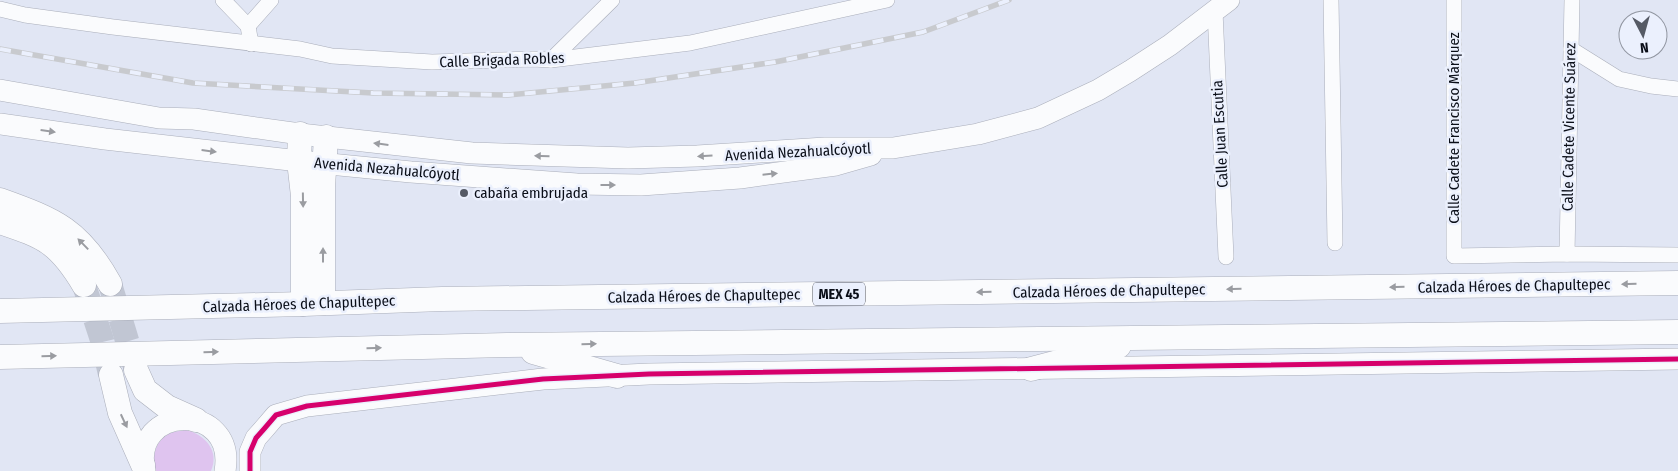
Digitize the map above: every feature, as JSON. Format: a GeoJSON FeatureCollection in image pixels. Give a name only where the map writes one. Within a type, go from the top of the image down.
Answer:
{"type":"FeatureCollection","features":[{"type":"Feature","properties":{"kind":"main road","name":"Avenida Nezahualcóyotl"},"geometry":{"type":"LineString","coordinates":[[0,124],[105,139],[299,161],[520,181],[641,185],[690,182],[836,165],[893,148],[978,134],[1038,118],[1098,90],[1130,71],[1170,45],[1222,5]]}},
{"type":"Feature","properties":{"kind":"main road","name":"Avenida Nezahualcóyotl"},"geometry":{"type":"LineString","coordinates":[[0,77],[163,105],[194,119]]}},
{"type":"Feature","properties":{"kind":"main road","name":"Avenida Nezahualcóyotl"},"geometry":{"type":"LineString","coordinates":[[0,90],[159,118],[194,119],[300,134],[472,153],[608,157],[696,156],[825,148],[893,148]]}},
{"type":"Feature","properties":{"kind":"main road"},"geometry":{"type":"LineString","coordinates":[[238,154],[240,126]]}},
{"type":"Feature","properties":{"kind":"main road"},"geometry":{"type":"LineString","coordinates":[[300,134],[299,161],[313,304]]}},
{"type":"Feature","properties":{"kind":"main road"},"geometry":{"type":"LineString","coordinates":[[313,304],[326,137]]}},
{"type":"Feature","properties":{"kind":"main road"},"geometry":{"type":"LineString","coordinates":[[0,200],[43,215],[67,230],[85,246],[99,264],[110,284]]}},
{"type":"Feature","properties":{"kind":"main road"},"geometry":{"type":"LineString","coordinates":[[0,222],[35,234],[57,248],[84,285]]}},
{"type":"Feature","properties":{"kind":"main road","name":"Calzada Héroes de Chapultepec"},"geometry":{"type":"LineString","coordinates":[[0,311],[442,299],[1678,284]]}},
{"type":"Feature","properties":{"kind":"main road"},"geometry":{"type":"LineString","coordinates":[[0,357],[507,345],[1678,332]]}},
{"type":"Feature","properties":{"kind":"main road"},"geometry":{"type":"LineString","coordinates":[[1031,369],[1158,337]]}},
{"type":"Feature","properties":{"kind":"main road"},"geometry":{"type":"LineString","coordinates":[[507,345],[617,376]]}},
{"type":"Feature","properties":{"kind":"main road"},"geometry":{"type":"LineString","coordinates":[[136,370],[145,390],[167,407],[210,427],[220,439],[226,454],[225,470],[250,462],[256,438],[276,415],[307,406],[544,379],[617,376],[1678,359]]}},
{"type":"Feature","properties":{"kind":"main road"},"geometry":{"type":"LineString","coordinates":[[111,375],[120,413],[144,468]]}},
{"type":"Feature","properties":{"kind":"main road"},"geometry":{"type":"LineString","coordinates":[[144,468],[146,445],[149,438],[158,428],[170,421],[196,420]]}},
{"type":"Feature","properties":{"kind":"street"},"geometry":{"type":"LineString","coordinates":[[222,0],[248,26],[251,44]]}},
{"type":"Feature","properties":{"kind":"street"},"geometry":{"type":"LineString","coordinates":[[248,26],[271,0]]}},
{"type":"Feature","properties":{"kind":"street"},"geometry":{"type":"LineString","coordinates":[[551,60],[612,0]]}},
{"type":"Feature","properties":{"kind":"street","name":"Calle Brigada Robles"},"geometry":{"type":"LineString","coordinates":[[0,9],[26,15],[113,27],[300,49],[332,56],[422,62],[551,60],[690,42],[866,2],[887,0]]}},
{"type":"Feature","properties":{"kind":"street"},"geometry":{"type":"LineString","coordinates":[[1331,0],[1335,243]]}},
{"type":"Feature","properties":{"kind":"street","name":"Calle Cadete Francisco Márquez"},"geometry":{"type":"LineString","coordinates":[[1454,0],[1454,256],[1567,254]]}},
{"type":"Feature","properties":{"kind":"street","name":"Calle Cadete Vicente Suárez"},"geometry":{"type":"LineString","coordinates":[[1567,254],[1572,0]]}},
{"type":"Feature","properties":{"kind":"street","name":"Calle Juan Escutia"},"geometry":{"type":"LineString","coordinates":[[1222,5],[1226,257]]}},
{"type":"Feature","properties":{"kind":"street"},"geometry":{"type":"LineString","coordinates":[[1571,49],[1619,79],[1651,86],[1678,89]]}},
{"type":"Feature","properties":{"kind":"street"},"geometry":{"type":"LineString","coordinates":[[1567,254],[1678,255]]}},
{"type":"Feature","properties":{"kind":"shaded area"},"geometry":{"type":"Polygon","coordinates":[[[187,430],[200,436],[209,445],[214,457],[211,471],[156,471],[155,451],[163,438],[174,432],[187,430]]]}},
{"type":"Feature","properties":{"kind":"tunnel"},"geometry":{"type":"LineString","coordinates":[[110,284],[136,370]]}},
{"type":"Feature","properties":{"kind":"tunnel"},"geometry":{"type":"LineString","coordinates":[[84,285],[102,340],[110,374]]}},
{"type":"Feature","properties":{"kind":"railway"},"geometry":{"type":"LineString","coordinates":[[0,49],[193,83],[373,93],[508,95],[635,83],[775,62],[923,32],[1009,0]]}},
{"type":"Feature","properties":{"kind":"cycle path"},"geometry":{"type":"LineString","coordinates":[[250,471],[250,452],[256,438],[276,415],[307,406],[543,379],[649,374],[1678,359]]}},
{"type":"Feature","properties":{"kind":"place","name":"cabaña embrujada"},"geometry":{"type":"Point","coordinates":[464,193]}}]}
